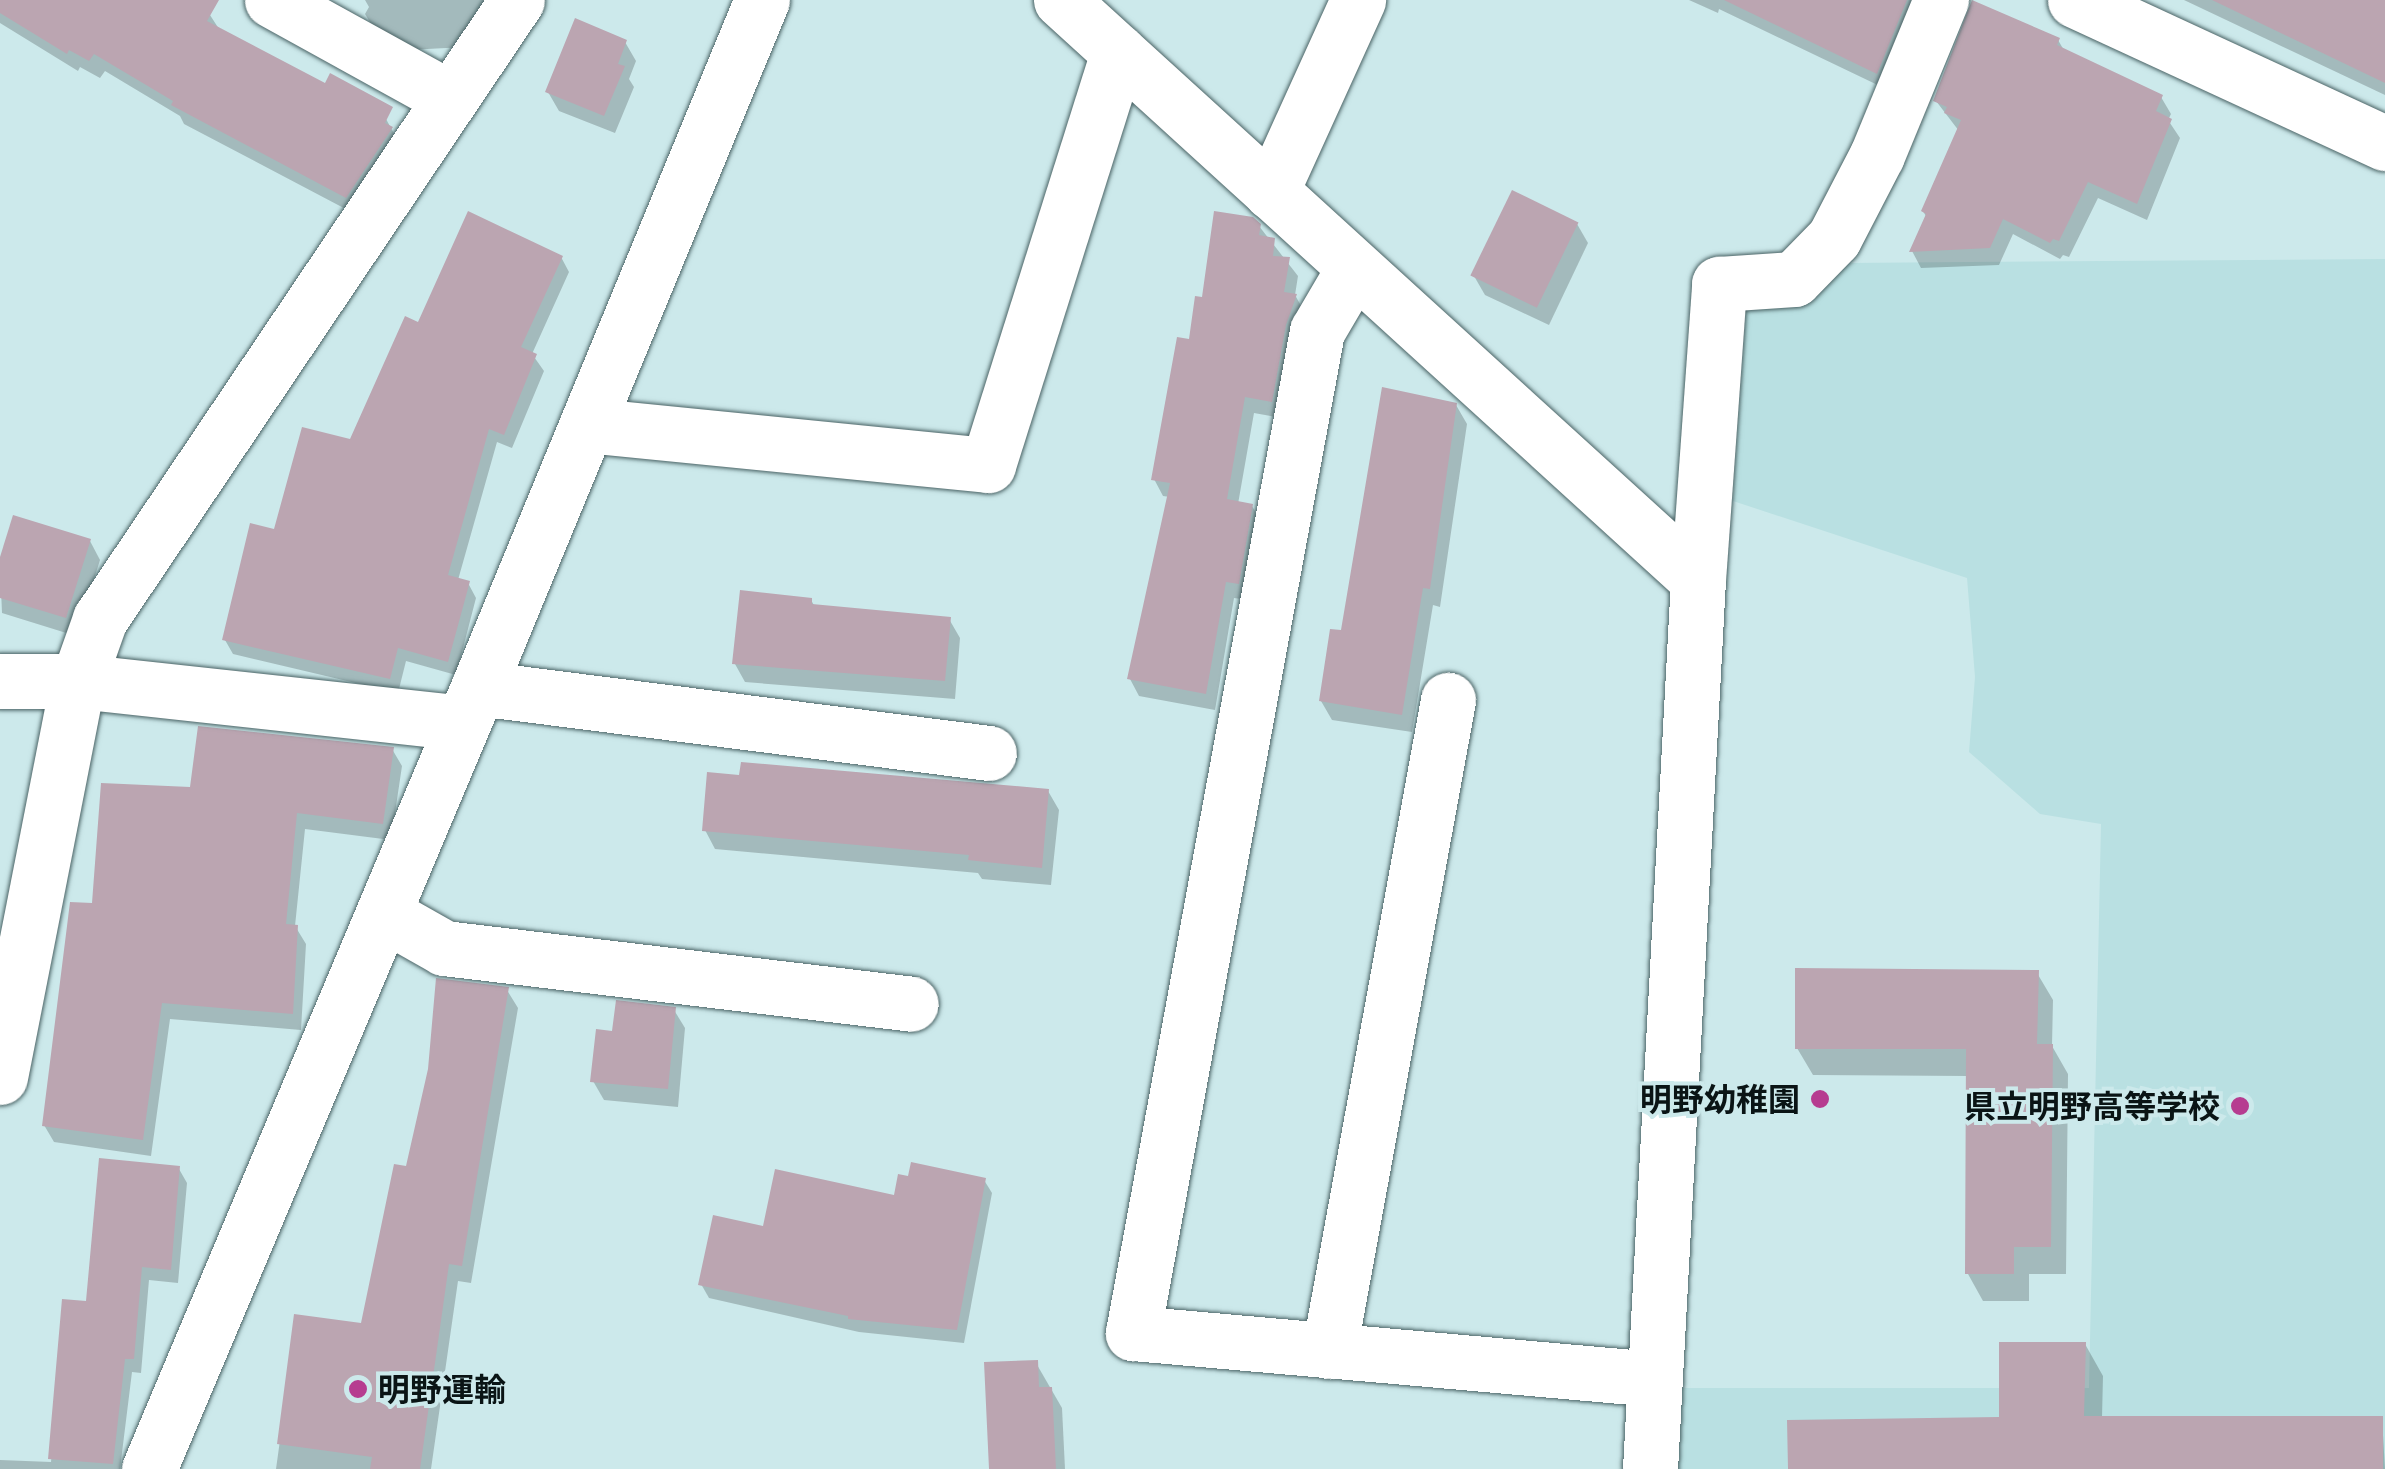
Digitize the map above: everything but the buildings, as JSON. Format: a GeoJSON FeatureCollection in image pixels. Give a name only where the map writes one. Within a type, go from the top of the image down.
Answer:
{"type":"FeatureCollection","features":[{"type":"Feature","properties":{"kind":"street"},"geometry":{"type":"LineString","coordinates":[[272,0],[448,97]]}},
{"type":"Feature","properties":{"kind":"street"},"geometry":{"type":"LineString","coordinates":[[0,1077],[78,681],[100,619],[448,97],[517,0]]}},
{"type":"Feature","properties":{"kind":"street"},"geometry":{"type":"LineString","coordinates":[[149,1469],[384,914],[762,0]]}},
{"type":"Feature","properties":{"kind":"street"},"geometry":{"type":"LineString","coordinates":[[1061,0],[1698,580]]}},
{"type":"Feature","properties":{"kind":"street"},"geometry":{"type":"LineString","coordinates":[[1271,192],[1358,0]]}},
{"type":"Feature","properties":{"kind":"street"},"geometry":{"type":"LineString","coordinates":[[1650,1469],[1698,580],[1719,284],[1794,279],[1834,238],[1877,155],[1941,0]]}},
{"type":"Feature","properties":{"kind":"street"},"geometry":{"type":"LineString","coordinates":[[2075,0],[2385,143]]}},
{"type":"Feature","properties":{"kind":"street"},"geometry":{"type":"LineString","coordinates":[[587,425],[988,464],[1118,52]]}},
{"type":"Feature","properties":{"kind":"street"},"geometry":{"type":"LineString","coordinates":[[1354,268],[1316,331],[1133,1333],[1656,1380]]}},
{"type":"Feature","properties":{"kind":"street"},"geometry":{"type":"LineString","coordinates":[[0,681],[78,681],[471,705],[990,753]]}},
{"type":"Feature","properties":{"kind":"street"},"geometry":{"type":"LineString","coordinates":[[1329,1350],[1448,700]]}},
{"type":"Feature","properties":{"kind":"street"},"geometry":{"type":"LineString","coordinates":[[384,914],[444,948],[911,1004]]}},
{"type":"Feature","properties":{"kind":"shaded area","name":"県立明野高等学校"},"geometry":{"type":"Polygon","coordinates":[[[2385,259],[2385,1469],[1675,1469],[1679,1388],[2089,1388],[2101,824],[2040,814],[1969,752],[1975,677],[1967,578],[1733,501],[1747,300],[1844,263],[2385,259]]]}},
{"type":"Feature","properties":{"kind":"place","name":"明野幼稚園"},"geometry":{"type":"Point","coordinates":[1820,1099]}},
{"type":"Feature","properties":{"kind":"place","name":"県立明野高等学校"},"geometry":{"type":"Point","coordinates":[2240,1106]}},
{"type":"Feature","properties":{"kind":"place","name":"明野運輸"},"geometry":{"type":"Point","coordinates":[358,1389]}}]}
